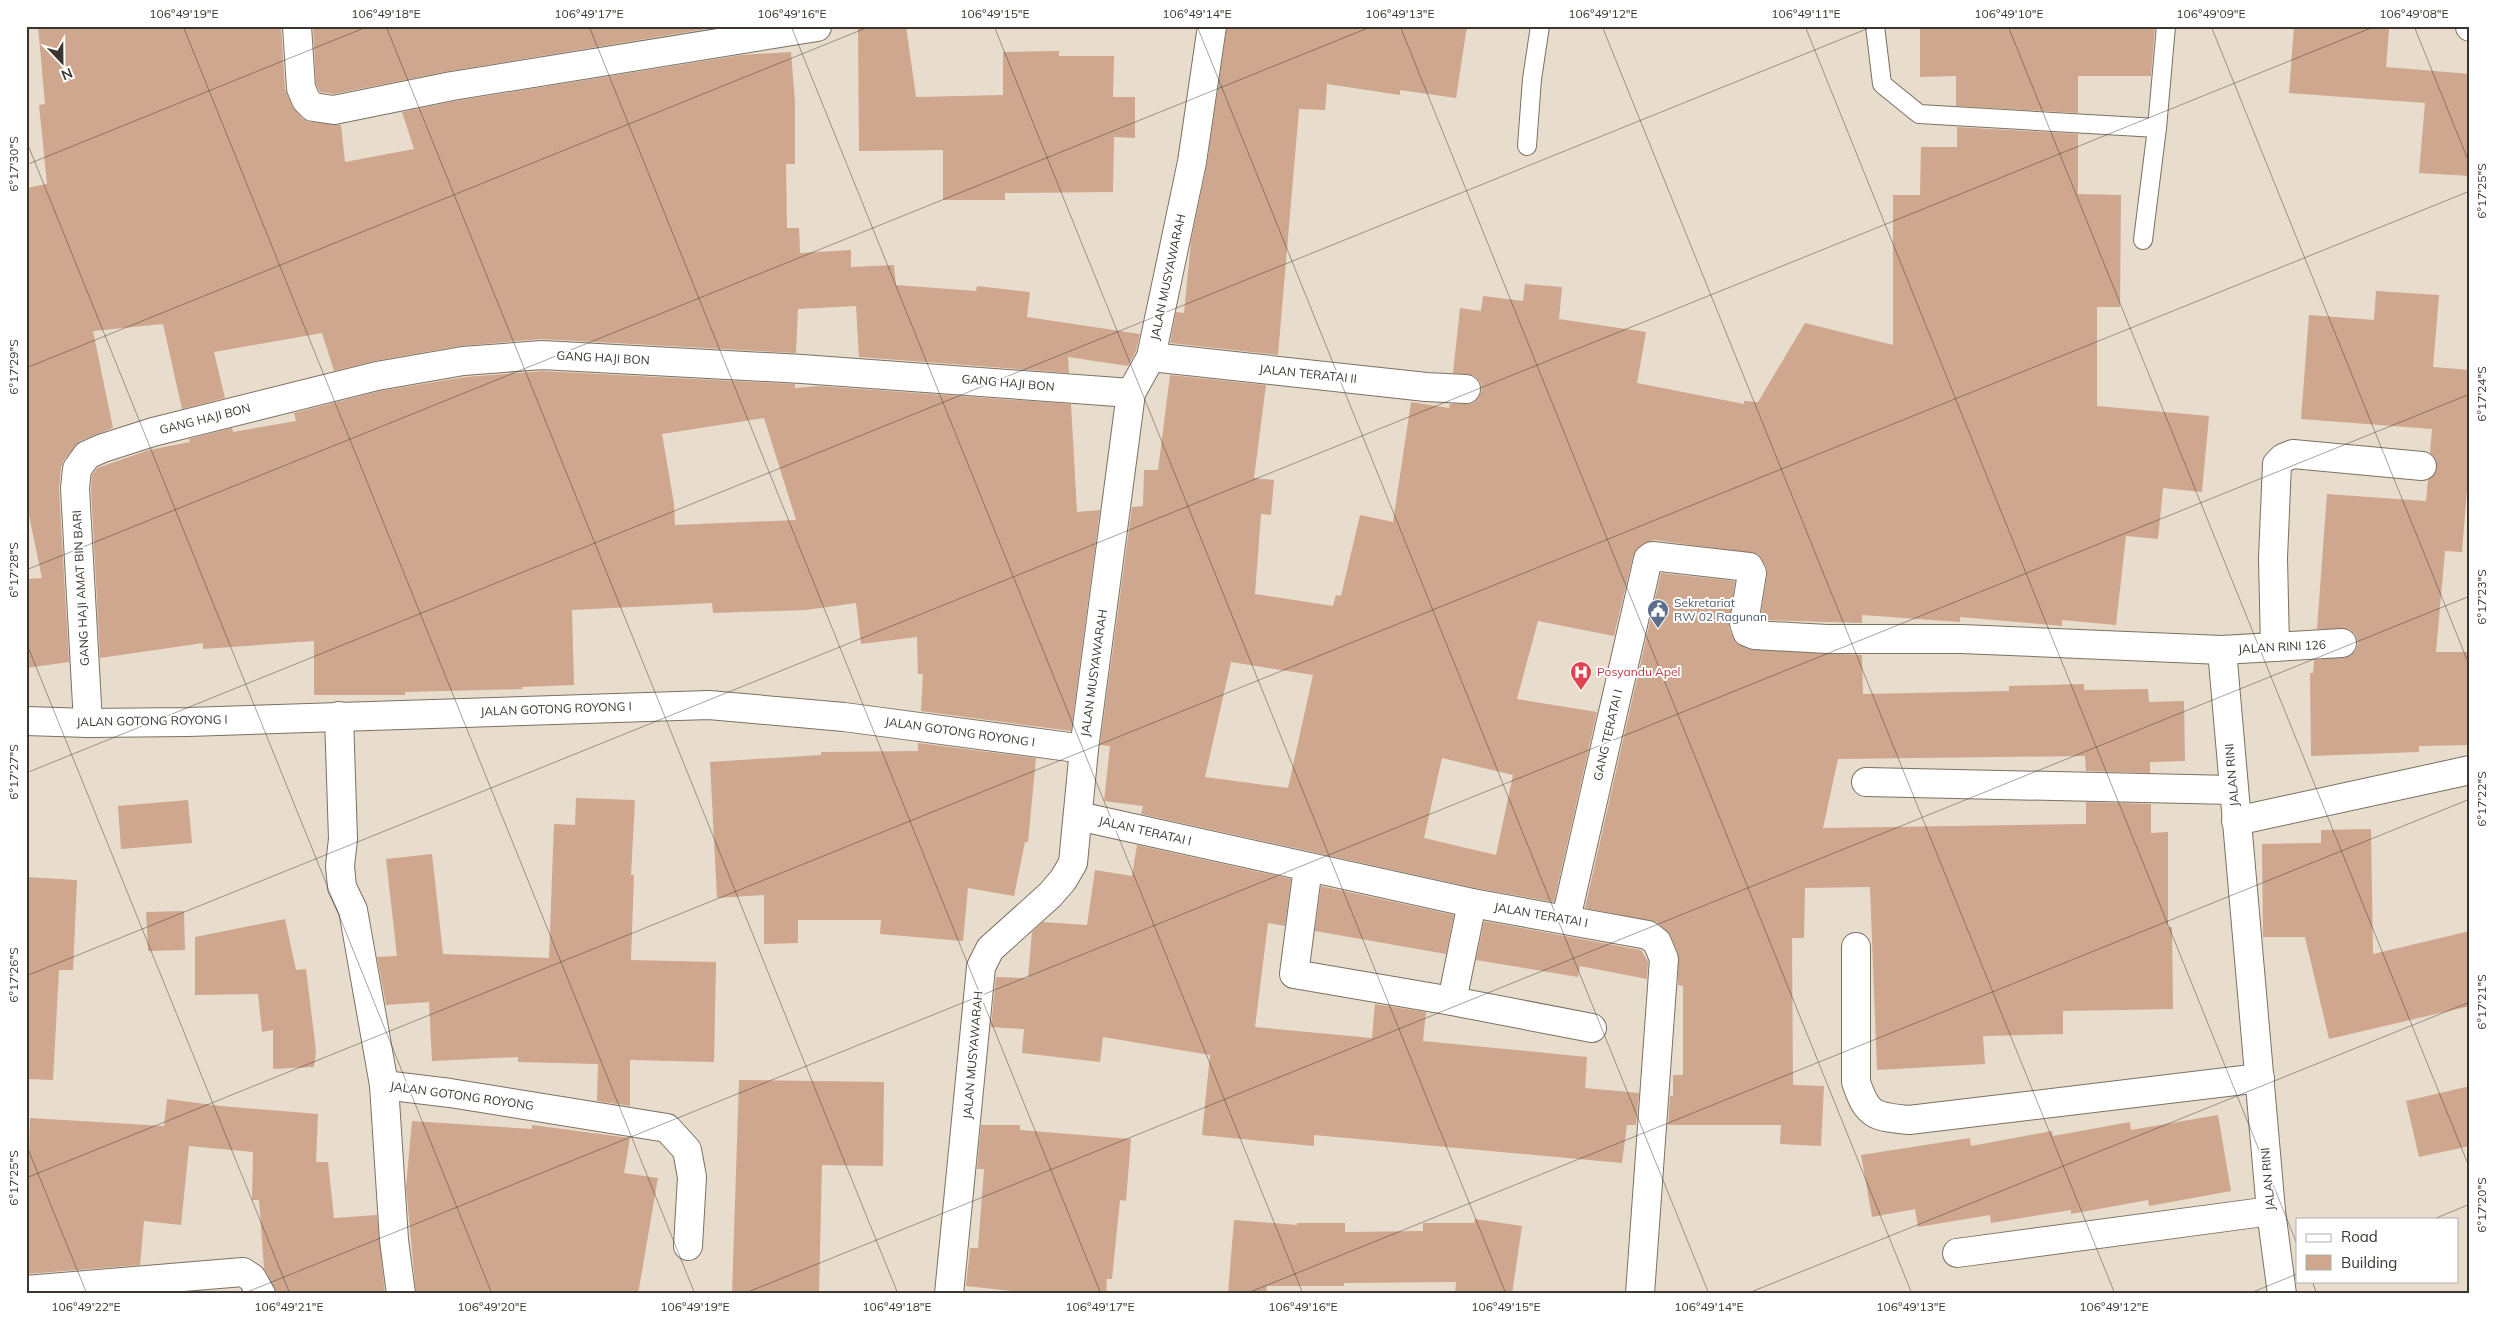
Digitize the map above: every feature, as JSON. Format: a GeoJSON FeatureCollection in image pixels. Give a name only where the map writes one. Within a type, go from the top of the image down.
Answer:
{"type":"FeatureCollection","features":[{"type":"Feature","properties":{"kind":"street"},"geometry":{"type":"LineString","coordinates":[[297,26],[301,88],[306,100],[313,107],[334,110],[452,86],[817,27]]}},
{"type":"Feature","properties":{"kind":"street","name":"JALAN MUSYAWARAH"},"geometry":{"type":"LineString","coordinates":[[949,1294],[981,967],[990,948],[1063,880],[1073,863],[1084,749],[1131,393],[1151,357],[1192,162],[1212,26]]}},
{"type":"Feature","properties":{"kind":"street","name":"GANG HAJI BON"},"geometry":{"type":"LineString","coordinates":[[87,455],[102,448],[153,432],[377,376],[463,361],[542,355],[841,371],[1131,393]]}},
{"type":"Feature","properties":{"kind":"street","name":"JALAN TERATAI II"},"geometry":{"type":"LineString","coordinates":[[1151,357],[1426,387],[1466,389]]}},
{"type":"Feature","properties":{"kind":"street"},"geometry":{"type":"LineString","coordinates":[[2275,647],[2273,558],[2277,464],[2293,454],[2422,466]]}},
{"type":"Feature","properties":{"kind":"street","name":"GANG HAJI AMAT BIN BARI"},"geometry":{"type":"LineString","coordinates":[[87,455],[78,469],[75,488],[88,724]]}},
{"type":"Feature","properties":{"kind":"street","name":"GANG TERATAI I"},"geometry":{"type":"LineString","coordinates":[[1566,919],[1648,559],[1657,556],[1749,567],[1752,573],[1744,623],[1747,632],[1754,635],[1827,639],[1961,639],[2222,650]]}},
{"type":"Feature","properties":{"kind":"street","name":"JALAN RINI 126"},"geometry":{"type":"LineString","coordinates":[[2222,650],[2342,644]]}},
{"type":"Feature","properties":{"kind":"street","name":"JALAN RINI"},"geometry":{"type":"LineString","coordinates":[[2222,650],[2271,1211],[2282,1294]]}},
{"type":"Feature","properties":{"kind":"street","name":"JALAN GOTONG ROYONG I"},"geometry":{"type":"LineString","coordinates":[[26,721],[88,724],[709,705],[844,717],[1084,749]]}},
{"type":"Feature","properties":{"kind":"street","name":"JALAN GOTONG ROYONG"},"geometry":{"type":"LineString","coordinates":[[338,716],[342,839],[340,866],[342,887],[353,910],[384,1085],[450,1093],[667,1128],[687,1150],[692,1177],[688,1246]]}},
{"type":"Feature","properties":{"kind":"street"},"geometry":{"type":"LineString","coordinates":[[2236,821],[2470,770]]}},
{"type":"Feature","properties":{"kind":"street"},"geometry":{"type":"LineString","coordinates":[[1866,782],[2233,790]]}},
{"type":"Feature","properties":{"kind":"street","name":"JALAN TERATAI I"},"geometry":{"type":"LineString","coordinates":[[1078,816],[1472,903],[1648,935],[1656,942],[1664,958],[1640,1294]]}},
{"type":"Feature","properties":{"kind":"street"},"geometry":{"type":"LineString","coordinates":[[1308,867],[1294,974],[1452,1001],[1592,1028]]}},
{"type":"Feature","properties":{"kind":"street"},"geometry":{"type":"LineString","coordinates":[[1452,1001],[1472,903]]}},
{"type":"Feature","properties":{"kind":"street"},"geometry":{"type":"LineString","coordinates":[[1856,947],[1856,1082],[1862,1101],[1870,1112],[1880,1118],[1910,1120],[2260,1078]]}},
{"type":"Feature","properties":{"kind":"street"},"geometry":{"type":"LineString","coordinates":[[384,1085],[394,1240],[401,1294]]}},
{"type":"Feature","properties":{"kind":"street"},"geometry":{"type":"LineString","coordinates":[[1956,1253],[2271,1211]]}},
{"type":"Feature","properties":{"kind":"street"},"geometry":{"type":"LineString","coordinates":[[26,1290],[243,1272],[252,1278],[261,1294]]}},
{"type":"Feature","properties":{"kind":"lane"},"geometry":{"type":"LineString","coordinates":[[1527,146],[1532,79],[1540,26]]}},
{"type":"Feature","properties":{"kind":"lane"},"geometry":{"type":"LineString","coordinates":[[1875,26],[1882,84],[1919,114],[2158,128]]}},
{"type":"Feature","properties":{"kind":"lane"},"geometry":{"type":"LineString","coordinates":[[2143,240],[2158,128],[2166,26]]}},
{"type":"Feature","properties":{"kind":"building"},"geometry":{"type":"Polygon","coordinates":[[[38,26],[281,26],[285,89],[292,106],[302,118],[310,122],[341,125],[345,162],[414,149],[402,112],[455,101],[741,55],[791,52],[795,103],[795,164],[786,164],[787,228],[799,228],[800,253],[851,250],[851,267],[894,265],[896,285],[976,291],[977,286],[1030,292],[1027,317],[1140,334],[1136,351],[1128,366],[1068,357],[1069,373],[859,357],[856,306],[798,309],[796,353],[541,339],[460,346],[374,361],[334,371],[322,333],[214,352],[225,398],[182,409],[163,324],[93,331],[113,428],[80,441],[64,460],[61,467],[59,489],[69,662],[26,668],[26,579],[42,578],[26,501],[26,188],[47,184],[39,105],[45,104],[38,26]]]}},
{"type":"Feature","properties":{"kind":"building"},"geometry":{"type":"Polygon","coordinates":[[[313,26],[724,26],[450,71],[334,94],[320,92],[316,84],[313,26]]]}},
{"type":"Feature","properties":{"kind":"building"},"geometry":{"type":"Polygon","coordinates":[[[858,26],[906,26],[916,97],[1003,95],[1003,52],[1059,51],[1059,56],[1114,56],[1113,97],[1135,97],[1135,138],[1114,137],[1113,192],[1005,193],[1005,200],[943,200],[943,150],[859,151],[858,26]]]}},
{"type":"Feature","properties":{"kind":"building"},"geometry":{"type":"Polygon","coordinates":[[[1227,26],[1467,26],[1456,98],[1400,90],[1400,95],[1327,84],[1325,110],[1299,109],[1278,355],[1170,343],[1176,312],[1184,313],[1191,241],[1207,164],[1227,26]]]}},
{"type":"Feature","properties":{"kind":"building"},"geometry":{"type":"Polygon","coordinates":[[[1920,26],[2155,26],[2151,76],[2078,76],[2078,113],[1956,106],[1956,76],[1920,77],[1920,26]]]}},
{"type":"Feature","properties":{"kind":"building"},"geometry":{"type":"Polygon","coordinates":[[[2294,26],[2389,29],[2386,67],[2470,74],[2470,176],[2419,173],[2425,103],[2289,93],[2294,26]]]}},
{"type":"Feature","properties":{"kind":"building"},"geometry":{"type":"Polygon","coordinates":[[[1957,127],[2078,134],[2078,194],[2121,195],[2120,307],[2097,307],[2097,406],[2209,416],[2202,492],[2163,488],[2158,539],[2126,536],[2116,625],[2062,620],[2062,626],[1960,617],[1960,622],[1862,615],[1862,623],[1760,620],[1767,575],[1766,566],[1758,554],[1654,540],[1643,544],[1633,556],[1614,636],[1538,621],[1517,699],[1597,712],[1554,902],[1475,888],[1141,814],[1143,806],[1104,801],[1110,746],[1100,745],[1132,507],[1143,506],[1144,470],[1158,470],[1170,375],[1266,385],[1254,478],[1274,480],[1271,515],[1261,514],[1255,594],[1333,606],[1336,595],[1341,596],[1360,515],[1393,522],[1411,402],[1449,408],[1450,404],[1473,403],[1479,397],[1482,389],[1480,382],[1475,376],[1453,373],[1460,308],[1481,311],[1483,296],[1523,301],[1525,284],[1562,287],[1559,319],[1646,332],[1637,383],[1744,404],[1744,401],[1758,402],[1805,323],[1893,345],[1893,195],[1920,195],[1921,147],[1957,147],[1957,127]],[[1231,662],[1205,777],[1288,788],[1313,675],[1231,662]],[[1442,758],[1424,838],[1496,855],[1513,775],[1442,758]]]}},
{"type":"Feature","properties":{"kind":"building"},"geometry":{"type":"Polygon","coordinates":[[[2376,291],[2439,295],[2433,367],[2470,370],[2470,452],[2462,552],[2445,551],[2436,652],[2470,652],[2470,745],[2419,746],[2419,752],[2311,756],[2310,673],[2313,673],[2314,660],[2350,656],[2356,650],[2358,643],[2355,634],[2349,629],[2317,629],[2327,494],[2426,501],[2428,480],[2434,475],[2437,468],[2436,459],[2430,453],[2432,429],[2301,419],[2309,315],[2374,320],[2376,291]]]}},
{"type":"Feature","properties":{"kind":"building"},"geometry":{"type":"Polygon","coordinates":[[[542,371],[795,384],[795,388],[819,386],[1071,404],[1077,512],[1100,510],[1071,731],[921,711],[923,674],[918,674],[917,637],[861,644],[856,603],[806,610],[713,613],[712,603],[572,610],[574,685],[522,687],[523,689],[405,692],[405,695],[314,695],[314,641],[203,649],[203,643],[100,658],[91,488],[92,475],[97,468],[149,450],[190,442],[189,439],[232,428],[233,432],[296,421],[294,413],[380,391],[465,377],[542,371]],[[764,418],[662,434],[674,504],[675,525],[796,520],[764,418]]]}},
{"type":"Feature","properties":{"kind":"building"},"geometry":{"type":"Polygon","coordinates":[[[1661,573],[1735,581],[1729,628],[1735,642],[1748,649],[1862,655],[1863,694],[2009,691],[2009,686],[2084,684],[2084,690],[2148,689],[2149,702],[2184,701],[2185,761],[2150,762],[2150,773],[2086,771],[2085,756],[1838,759],[1823,828],[2086,824],[2086,802],[2151,804],[2151,833],[2168,832],[2168,927],[2172,927],[2173,1009],[2063,1011],[2063,1034],[1983,1036],[1985,1064],[1877,1070],[1870,887],[1805,888],[1804,938],[1792,938],[1793,1085],[1824,1086],[1821,1146],[1780,1144],[1781,1125],[1668,1125],[1670,1096],[1673,1096],[1673,1075],[1683,1075],[1683,986],[1678,985],[1678,953],[1671,936],[1657,922],[1585,908],[1661,573]]]}},
{"type":"Feature","properties":{"kind":"building"},"geometry":{"type":"Polygon","coordinates":[[[918,743],[1036,758],[1028,842],[1025,842],[1014,896],[968,888],[963,941],[880,934],[881,920],[798,920],[798,943],[764,944],[764,895],[717,898],[710,762],[821,755],[821,752],[918,751],[918,743]]]}},
{"type":"Feature","properties":{"kind":"building"},"geometry":{"type":"Polygon","coordinates":[[[576,798],[635,800],[631,875],[634,875],[631,960],[716,962],[714,1062],[630,1060],[630,1106],[597,1101],[598,1064],[518,1062],[518,1057],[432,1061],[429,1002],[386,1005],[377,957],[397,956],[386,859],[432,854],[443,954],[549,958],[554,824],[575,825],[576,798]]]}},
{"type":"Feature","properties":{"kind":"building"},"geometry":{"type":"Polygon","coordinates":[[[188,800],[192,843],[121,849],[118,806],[188,800]]]}},
{"type":"Feature","properties":{"kind":"building"},"geometry":{"type":"Polygon","coordinates":[[[2371,829],[2373,954],[2470,931],[2470,1006],[2329,1039],[2305,937],[2263,937],[2262,844],[2321,843],[2321,830],[2371,829]]]}},
{"type":"Feature","properties":{"kind":"building"},"geometry":{"type":"Polygon","coordinates":[[[1137,845],[1291,879],[1285,926],[1268,923],[1255,1027],[1372,1038],[1375,1004],[1426,1012],[1423,1041],[1587,1057],[1585,1088],[1639,1093],[1636,1125],[1627,1125],[1622,1163],[1314,1135],[1314,1146],[1202,1135],[1210,1055],[1103,1037],[1100,1062],[1022,1053],[1024,1029],[991,1027],[996,977],[1028,978],[1032,932],[1043,922],[1087,925],[1095,870],[1132,876],[1137,845]]]}},
{"type":"Feature","properties":{"kind":"building"},"geometry":{"type":"Polygon","coordinates":[[[26,877],[77,880],[73,970],[59,970],[53,1080],[26,1079],[26,877]]]}},
{"type":"Feature","properties":{"kind":"building"},"geometry":{"type":"Polygon","coordinates":[[[1321,886],[1454,915],[1446,954],[1315,931],[1321,886]]]}},
{"type":"Feature","properties":{"kind":"building"},"geometry":{"type":"Polygon","coordinates":[[[184,911],[185,950],[148,951],[146,912],[184,911]]]}},
{"type":"Feature","properties":{"kind":"building"},"geometry":{"type":"Polygon","coordinates":[[[285,919],[296,970],[306,969],[316,1051],[314,1067],[273,1069],[273,1030],[262,1032],[258,994],[195,995],[195,937],[285,919]]]}},
{"type":"Feature","properties":{"kind":"building"},"geometry":{"type":"Polygon","coordinates":[[[1484,921],[1641,950],[1648,962],[1647,979],[1580,966],[1578,977],[1476,960],[1484,921]]]}},
{"type":"Feature","properties":{"kind":"building"},"geometry":{"type":"Polygon","coordinates":[[[739,1080],[884,1082],[883,1166],[822,1165],[819,1294],[732,1294],[739,1080]]]}},
{"type":"Feature","properties":{"kind":"building"},"geometry":{"type":"Polygon","coordinates":[[[2470,1086],[2470,1146],[2419,1157],[2406,1101],[2470,1086]]]}},
{"type":"Feature","properties":{"kind":"building"},"geometry":{"type":"Polygon","coordinates":[[[167,1099],[221,1106],[318,1114],[316,1162],[328,1162],[334,1218],[377,1215],[385,1294],[277,1294],[264,1268],[259,1200],[252,1200],[253,1152],[189,1146],[181,1225],[144,1221],[140,1265],[26,1274],[30,1118],[164,1126],[167,1099]]]}},
{"type":"Feature","properties":{"kind":"building"},"geometry":{"type":"Polygon","coordinates":[[[2218,1115],[2231,1191],[2149,1206],[2148,1200],[2071,1214],[2071,1210],[1991,1223],[1990,1215],[1918,1227],[1915,1209],[1872,1217],[1861,1155],[1970,1138],[1971,1146],[2052,1131],[2053,1136],[2130,1122],[2131,1130],[2218,1115]]]}},
{"type":"Feature","properties":{"kind":"building"},"geometry":{"type":"Polygon","coordinates":[[[412,1121],[532,1129],[532,1125],[630,1138],[624,1173],[658,1178],[638,1294],[416,1294],[406,1187],[412,1121]]]}},
{"type":"Feature","properties":{"kind":"building"},"geometry":{"type":"Polygon","coordinates":[[[981,1125],[1020,1125],[1020,1130],[1131,1139],[1126,1201],[1120,1200],[1112,1279],[1107,1279],[1106,1294],[1039,1294],[966,1286],[970,1248],[978,1248],[984,1169],[977,1169],[981,1125]]]}},
{"type":"Feature","properties":{"kind":"building"},"geometry":{"type":"Polygon","coordinates":[[[1475,1219],[1522,1226],[1512,1294],[1455,1294],[1456,1282],[1344,1283],[1344,1286],[1267,1286],[1266,1294],[1228,1294],[1234,1220],[1297,1225],[1297,1223],[1345,1223],[1345,1232],[1423,1231],[1423,1223],[1474,1223],[1475,1219]]]}},
{"type":"Feature","properties":{"kind":"place","name":"Sekretariat RW 02 Ragunan"},"geometry":{"type":"Point","coordinates":[1658,629]}},
{"type":"Feature","properties":{"kind":"place","name":"Posyandu Apel"},"geometry":{"type":"Point","coordinates":[1581,691]}}]}
